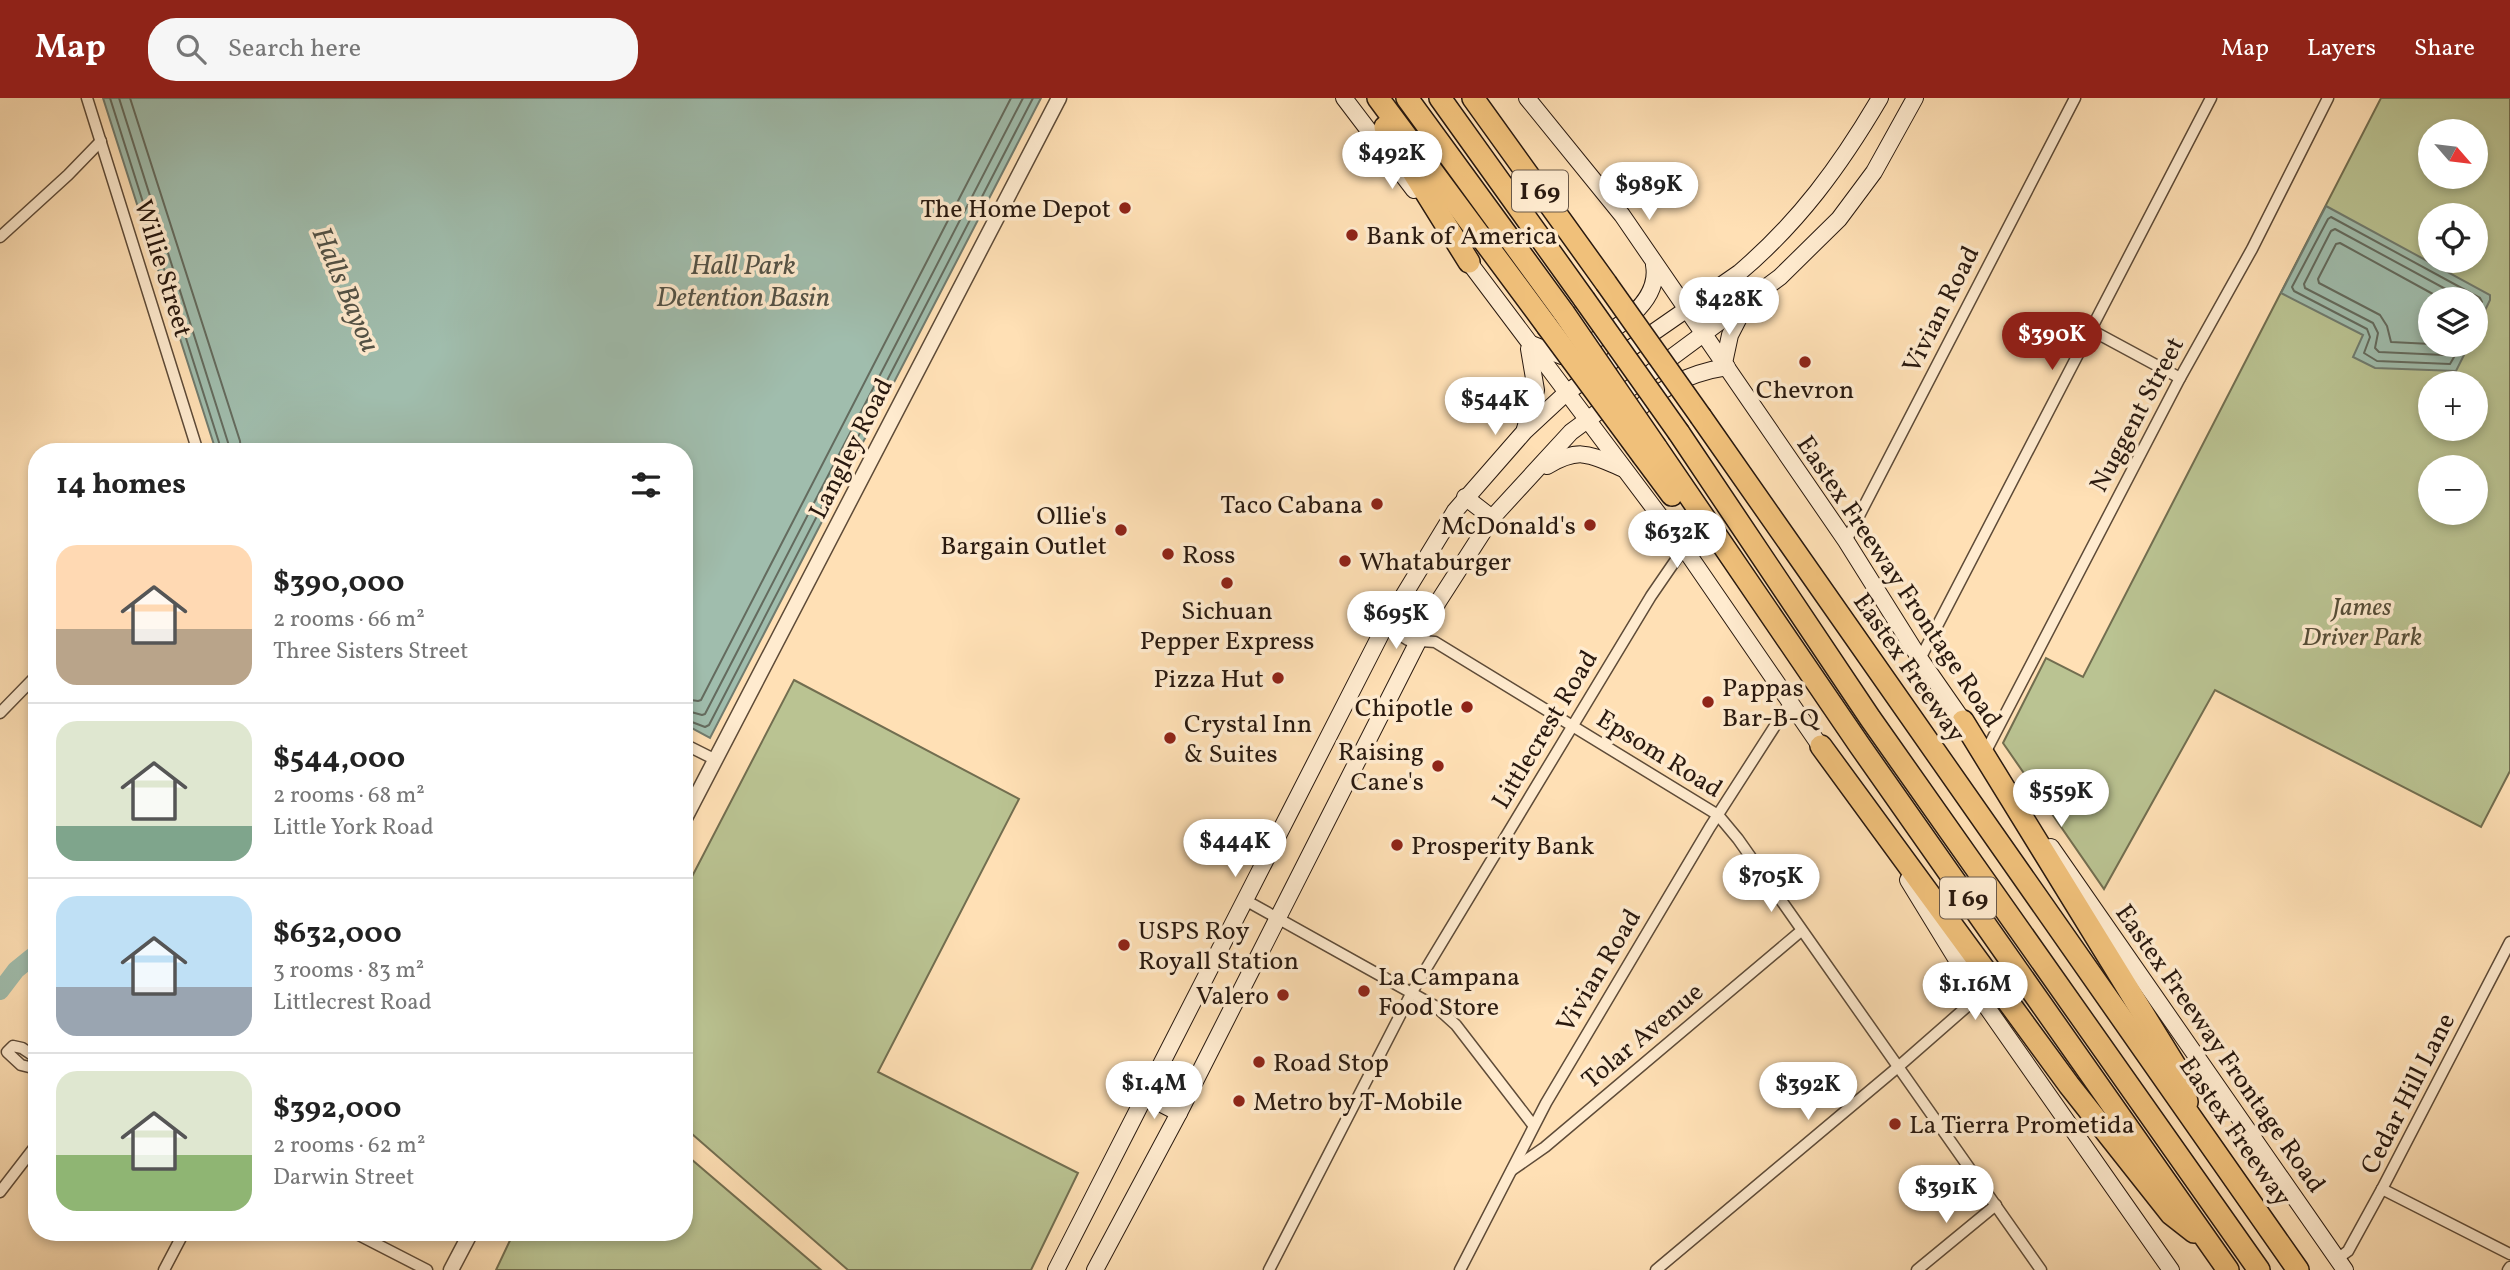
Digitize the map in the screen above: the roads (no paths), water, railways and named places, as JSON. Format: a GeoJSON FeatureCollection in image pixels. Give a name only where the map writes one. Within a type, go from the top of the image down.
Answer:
{"type":"FeatureCollection","features":[{"type":"Feature","properties":{"kind":"highway"},"geometry":{"type":"LineString","coordinates":[[1369,98],[1404,160],[1469,262]]}},
{"type":"Feature","properties":{"kind":"highway"},"geometry":{"type":"LineString","coordinates":[[1378,98],[1499,260],[1556,319]]}},
{"type":"Feature","properties":{"kind":"highway","name":"I 69"},"geometry":{"type":"LineString","coordinates":[[1407,98],[1649,452],[1709,525],[1860,746],[2228,1270]]}},
{"type":"Feature","properties":{"kind":"highway","name":"I 69"},"geometry":{"type":"LineString","coordinates":[[1440,98],[1679,433],[1870,718],[2259,1270]]}},
{"type":"Feature","properties":{"kind":"highway","name":"Eastex Freeway"},"geometry":{"type":"LineString","coordinates":[[1473,98],[1701,417],[2298,1270]]}},
{"type":"Feature","properties":{"kind":"highway"},"geometry":{"type":"LineString","coordinates":[[1963,721],[2181,1075],[2190,1114]]}},
{"type":"Feature","properties":{"kind":"highway"},"geometry":{"type":"LineString","coordinates":[[1821,746],[2069,1085],[2171,1214],[2210,1244]]}},
{"type":"Feature","properties":{"kind":"main road"},"geometry":{"type":"LineString","coordinates":[[1343,98],[1684,548],[1821,746],[1979,996],[2171,1270]]}},
{"type":"Feature","properties":{"kind":"main road","name":"Eastex Freeway Frontage Road"},"geometry":{"type":"LineString","coordinates":[[1527,98],[1614,205],[1726,365],[1846,541],[1920,659],[2341,1264]]}},
{"type":"Feature","properties":{"kind":"main road"},"geometry":{"type":"LineString","coordinates":[[1540,98],[1614,205]]}},
{"type":"Feature","properties":{"kind":"main road"},"geometry":{"type":"LineString","coordinates":[[1056,1270],[1385,626],[1465,497],[1524,432],[1566,393],[1739,273],[1784,230],[1836,169],[1880,98]]}},
{"type":"Feature","properties":{"kind":"main road"},"geometry":{"type":"LineString","coordinates":[[1095,1270],[1179,1113],[1418,641],[1445,590],[1492,518],[1571,432],[1780,277],[1839,219],[1879,164],[1915,98]]}},
{"type":"Feature","properties":{"kind":"main road"},"geometry":{"type":"LineString","coordinates":[[1528,343],[1562,356],[1596,339],[1635,313],[1645,303],[1656,278],[1653,261]]}},
{"type":"Feature","properties":{"kind":"main road"},"geometry":{"type":"LineString","coordinates":[[1620,464],[1614,445],[1629,418],[1646,403],[1687,377],[1726,365],[1730,335],[1747,302]]}},
{"type":"Feature","properties":{"kind":"main road"},"geometry":{"type":"LineString","coordinates":[[1524,432],[1536,390],[1528,343]]}},
{"type":"Feature","properties":{"kind":"main road"},"geometry":{"type":"LineString","coordinates":[[1533,474],[1566,455],[1581,454],[1620,464]]}},
{"type":"Feature","properties":{"kind":"main road"},"geometry":{"type":"LineString","coordinates":[[1465,497],[1492,518]]}},
{"type":"Feature","properties":{"kind":"main road"},"geometry":{"type":"LineString","coordinates":[[1146,1096],[1179,1113]]}},
{"type":"Feature","properties":{"kind":"street","name":"Willie Street"},"geometry":{"type":"LineString","coordinates":[[87,98],[195,443]]}},
{"type":"Feature","properties":{"kind":"street","name":"Langley Road"},"geometry":{"type":"LineString","coordinates":[[693,803],[1059,98]]}},
{"type":"Feature","properties":{"kind":"street","name":"Vivian Road"},"geometry":{"type":"LineString","coordinates":[[1846,541],[2075,98]]}},
{"type":"Feature","properties":{"kind":"street"},"geometry":{"type":"LineString","coordinates":[[1920,659],[2211,98]]}},
{"type":"Feature","properties":{"kind":"street","name":"Nuggent Street"},"geometry":{"type":"LineString","coordinates":[[1985,753],[2180,378],[2252,249],[2328,98]]}},
{"type":"Feature","properties":{"kind":"street"},"geometry":{"type":"LineString","coordinates":[[0,237],[101,141]]}},
{"type":"Feature","properties":{"kind":"street"},"geometry":{"type":"LineString","coordinates":[[2091,330],[2180,378]]}},
{"type":"Feature","properties":{"kind":"street","name":"Littlecrest Road"},"geometry":{"type":"LineString","coordinates":[[1269,1270],[1412,992],[1651,596],[1684,548]]}},
{"type":"Feature","properties":{"kind":"street","name":"Epsom Road"},"geometry":{"type":"LineString","coordinates":[[1385,626],[1408,640],[1434,642],[1718,815],[1738,839],[2041,1270]]}},
{"type":"Feature","properties":{"kind":"street"},"geometry":{"type":"LineString","coordinates":[[0,713],[28,684]]}},
{"type":"Feature","properties":{"kind":"street","name":"Vivian Road"},"geometry":{"type":"LineString","coordinates":[[1460,1270],[1533,1125],[1718,815],[1791,701]]}},
{"type":"Feature","properties":{"kind":"street"},"geometry":{"type":"LineString","coordinates":[[693,748],[716,760]]}},
{"type":"Feature","properties":{"kind":"street"},"geometry":{"type":"LineString","coordinates":[[1245,900],[1435,1006],[1456,1025],[1533,1125]]}},
{"type":"Feature","properties":{"kind":"street","name":"Tolar Avenue"},"geometry":{"type":"LineString","coordinates":[[1511,1171],[1545,1147],[1801,930]]}},
{"type":"Feature","properties":{"kind":"street","name":"Cedar Hill Lane"},"geometry":{"type":"LineString","coordinates":[[2341,1264],[2506,960],[2510,942]]}},
{"type":"Feature","properties":{"kind":"street"},"geometry":{"type":"LineString","coordinates":[[1656,1270],[1979,996]]}},
{"type":"Feature","properties":{"kind":"street"},"geometry":{"type":"LineString","coordinates":[[28,1052],[13,1046],[8,1052],[21,1065],[28,1067]]}},
{"type":"Feature","properties":{"kind":"street"},"geometry":{"type":"LineString","coordinates":[[0,1192],[28,1156]]}},
{"type":"Feature","properties":{"kind":"street"},"geometry":{"type":"LineString","coordinates":[[2382,1189],[2510,1254]]}},
{"type":"Feature","properties":{"kind":"street"},"geometry":{"type":"LineString","coordinates":[[1917,1270],[1996,1206]]}},
{"type":"Feature","properties":{"kind":"street"},"geometry":{"type":"LineString","coordinates":[[164,1270],[179,1241]]}},
{"type":"Feature","properties":{"kind":"street"},"geometry":{"type":"LineString","coordinates":[[371,1241],[427,1270]]}},
{"type":"Feature","properties":{"kind":"street"},"geometry":{"type":"LineString","coordinates":[[451,1270],[466,1241]]}},
{"type":"Feature","properties":{"kind":"water","name":"Hall Park Detention Basin"},"geometry":{"type":"Polygon","coordinates":[[[103,98],[1041,98],[710,738],[693,729],[693,443],[213,443],[103,98]]]}},
{"type":"Feature","properties":{"kind":"water"},"geometry":{"type":"Polygon","coordinates":[[[2326,206],[2418,256],[2418,273],[2449,273],[2475,287],[2418,287],[2418,357],[2463,357],[2456,371],[2375,368],[2353,357],[2363,335],[2281,293],[2326,206]]]}},
{"type":"Feature","properties":{"kind":"waterway","name":"Halls Bayou"},"geometry":{"type":"LineString","coordinates":[[0,991],[16,970],[28,960]]}},
{"type":"Feature","properties":{"kind":"place","name":"The Home Depot"},"geometry":{"type":"Point","coordinates":[1125,208]}},
{"type":"Feature","properties":{"kind":"place","name":"Bank of America"},"geometry":{"type":"Point","coordinates":[1352,235]}},
{"type":"Feature","properties":{"kind":"place","name":"Chevron"},"geometry":{"type":"Point","coordinates":[1805,362]}},
{"type":"Feature","properties":{"kind":"place","name":"Taco Cabana"},"geometry":{"type":"Point","coordinates":[1377,504]}},
{"type":"Feature","properties":{"kind":"place","name":"McDonald's"},"geometry":{"type":"Point","coordinates":[1590,525]}},
{"type":"Feature","properties":{"kind":"place","name":"Ollie's Bargain Outlet"},"geometry":{"type":"Point","coordinates":[1121,530]}},
{"type":"Feature","properties":{"kind":"place","name":"Ross"},"geometry":{"type":"Point","coordinates":[1168,554]}},
{"type":"Feature","properties":{"kind":"place","name":"Whataburger"},"geometry":{"type":"Point","coordinates":[1345,561]}},
{"type":"Feature","properties":{"kind":"place","name":"Sichuan Pepper Express"},"geometry":{"type":"Point","coordinates":[1227,583]}},
{"type":"Feature","properties":{"kind":"place","name":"Pizza Hut"},"geometry":{"type":"Point","coordinates":[1278,678]}},
{"type":"Feature","properties":{"kind":"place","name":"Pappas Bar-B-Q"},"geometry":{"type":"Point","coordinates":[1708,702]}},
{"type":"Feature","properties":{"kind":"place","name":"Chipotle"},"geometry":{"type":"Point","coordinates":[1467,707]}},
{"type":"Feature","properties":{"kind":"place","name":"Crystal Inn & Suites"},"geometry":{"type":"Point","coordinates":[1170,738]}},
{"type":"Feature","properties":{"kind":"place","name":"Raising Cane's"},"geometry":{"type":"Point","coordinates":[1438,766]}},
{"type":"Feature","properties":{"kind":"place","name":"Prosperity Bank"},"geometry":{"type":"Point","coordinates":[1397,845]}},
{"type":"Feature","properties":{"kind":"place","name":"USPS Roy Royall Station"},"geometry":{"type":"Point","coordinates":[1124,945]}},
{"type":"Feature","properties":{"kind":"place","name":"La Campana Food Store"},"geometry":{"type":"Point","coordinates":[1364,991]}},
{"type":"Feature","properties":{"kind":"place","name":"Valero"},"geometry":{"type":"Point","coordinates":[1283,995]}},
{"type":"Feature","properties":{"kind":"place","name":"Road Stop"},"geometry":{"type":"Point","coordinates":[1259,1062]}},
{"type":"Feature","properties":{"kind":"place","name":"Metro by T-Mobile"},"geometry":{"type":"Point","coordinates":[1239,1101]}},
{"type":"Feature","properties":{"kind":"place","name":"La Tierra Prometida"},"geometry":{"type":"Point","coordinates":[1895,1124]}},
{"type":"Feature","properties":{"kind":"park label","name":"James Driver Park"},"geometry":{"type":"Point","coordinates":[2362,621]}}]}
